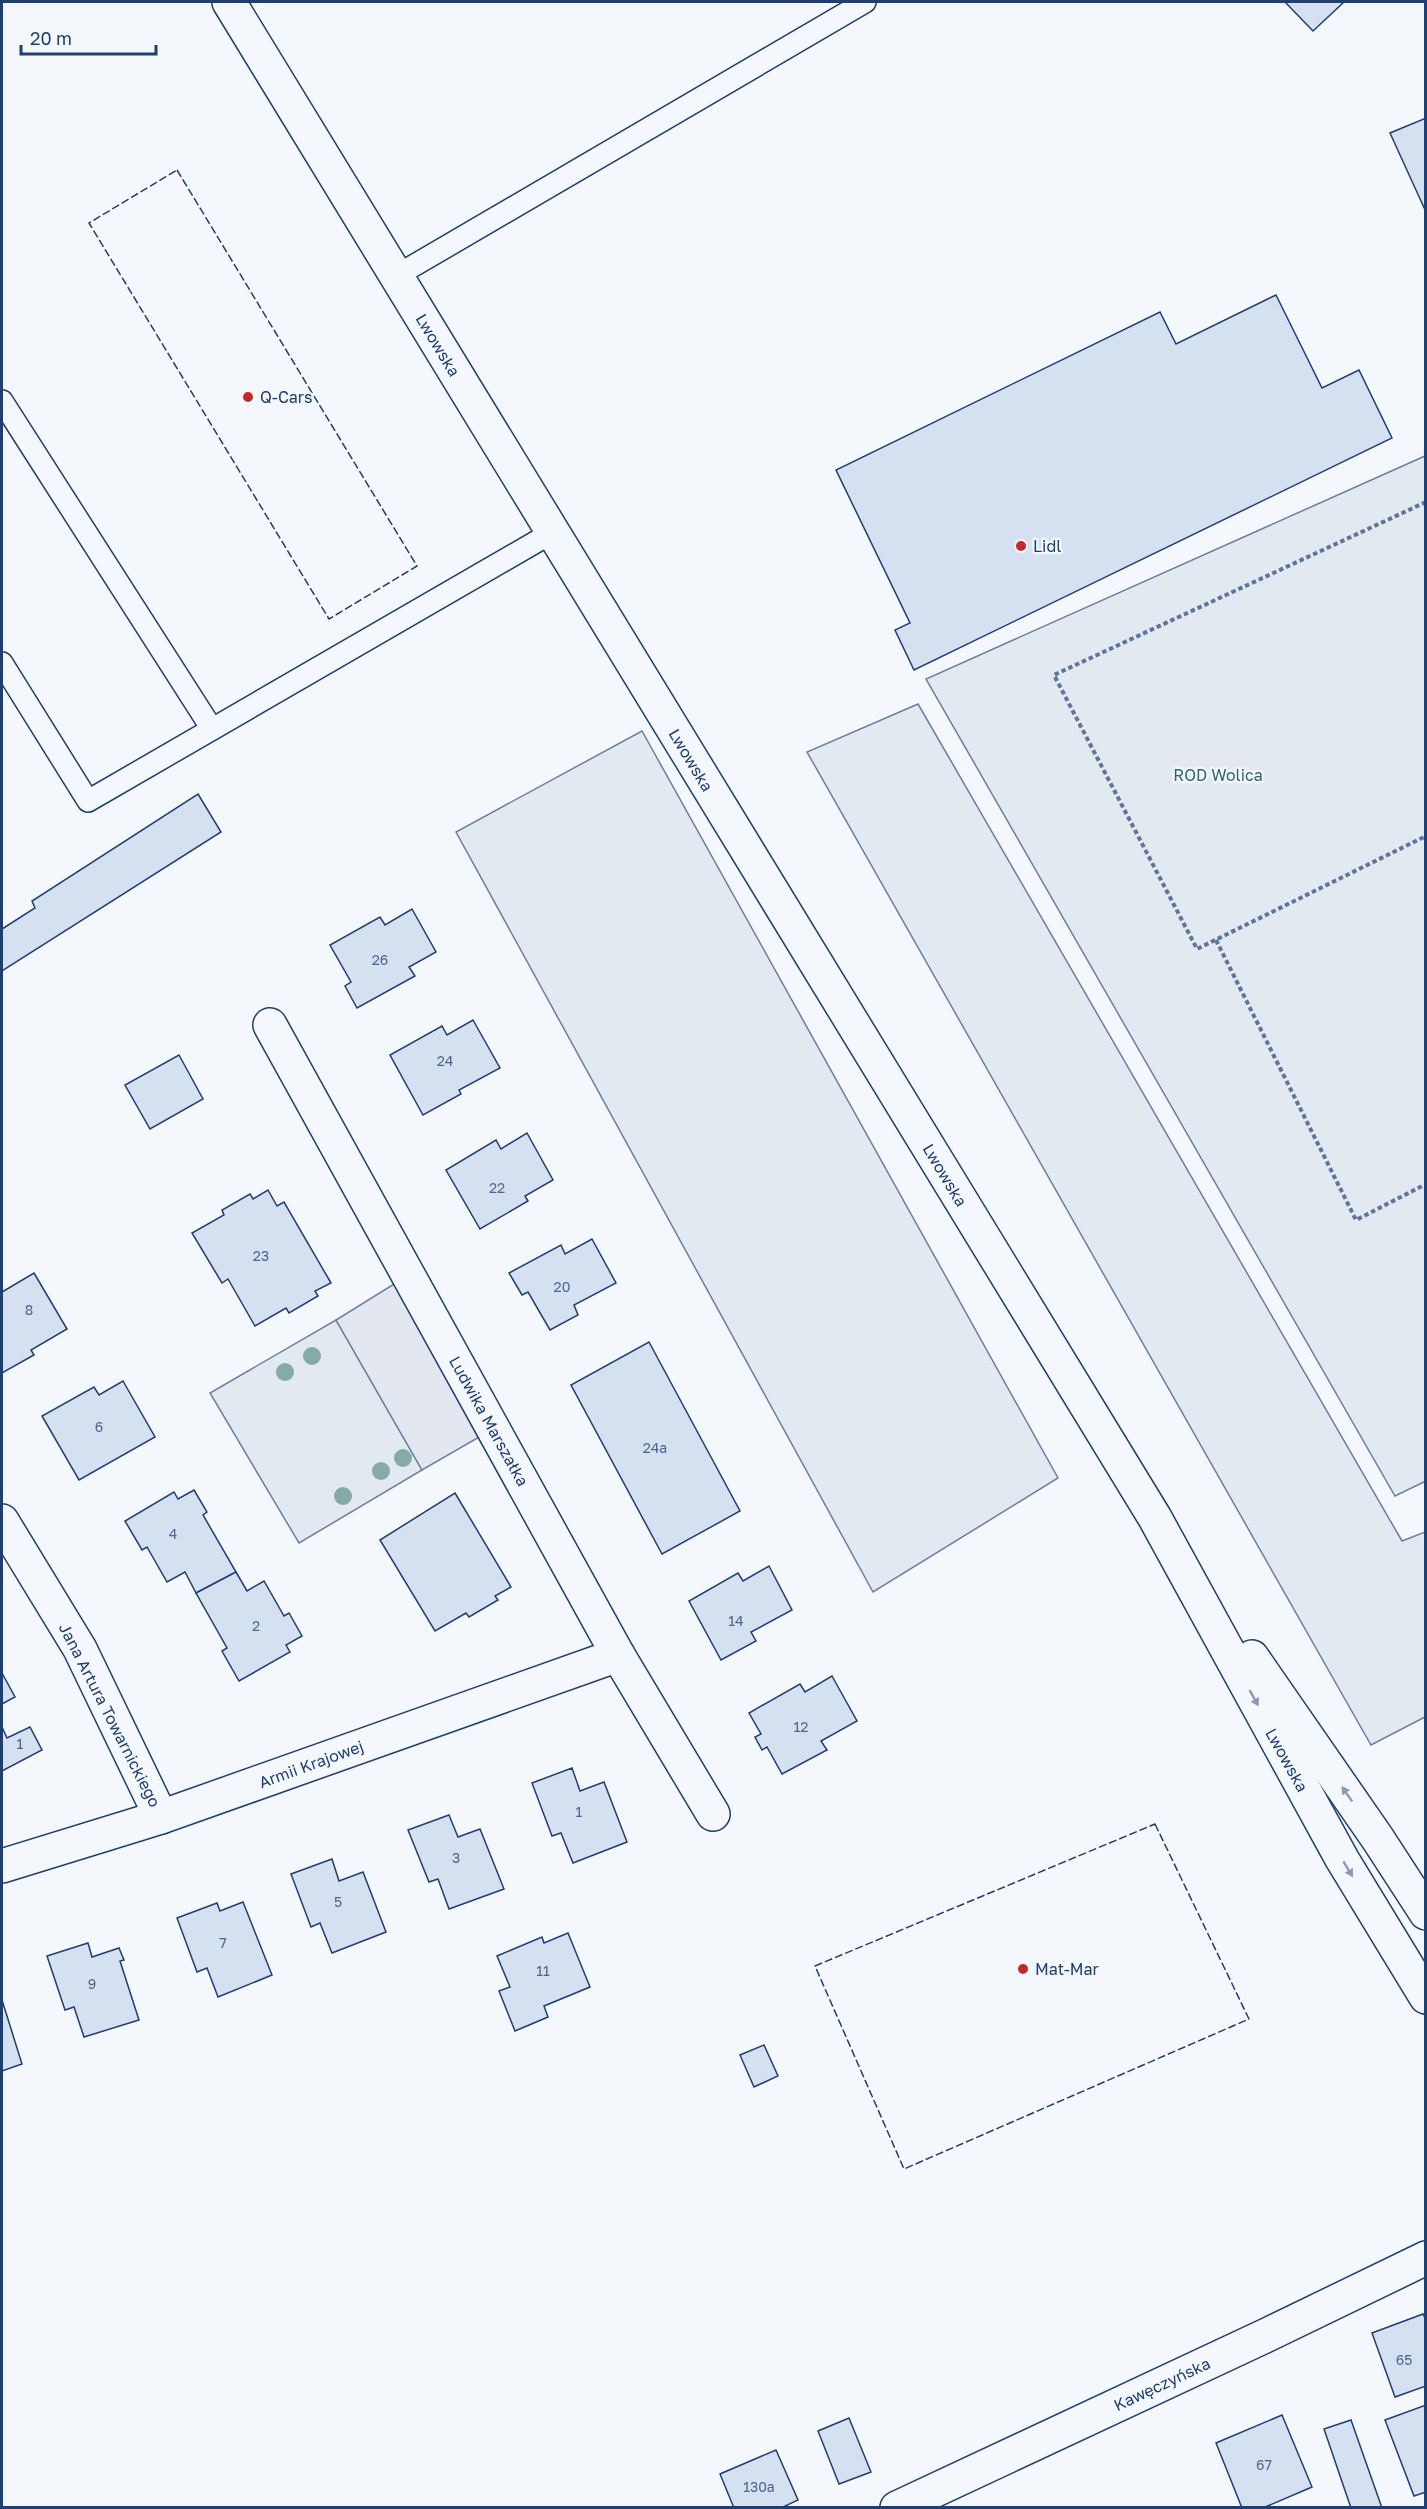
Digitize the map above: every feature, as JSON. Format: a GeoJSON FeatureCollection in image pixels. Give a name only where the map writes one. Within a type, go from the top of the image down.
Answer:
{"type":"FeatureCollection","features":[{"type":"Feature","properties":{"kind":"main road","name":"Lwowska"},"geometry":{"type":"LineString","coordinates":[[229,2],[1155,1518],[1342,1859],[1425,1997]]}},
{"type":"Feature","properties":{"kind":"main road","name":"Ludwika Marszałka"},"geometry":{"type":"LineString","coordinates":[[270,1025],[618,1655],[713,1814]]}},
{"type":"Feature","properties":{"kind":"main road","name":"Lwowska"},"geometry":{"type":"LineString","coordinates":[[1155,1518],[1378,1839],[1425,1913]]}},
{"type":"Feature","properties":{"kind":"main road","name":"Jana Artura Towarnickiego"},"geometry":{"type":"LineString","coordinates":[[2,1521],[80,1649],[161,1817]]}},
{"type":"Feature","properties":{"kind":"main road","name":"Armii Krajowej"},"geometry":{"type":"LineString","coordinates":[[2,1866],[161,1817],[618,1655]]}},
{"type":"Feature","properties":{"kind":"main road","name":"Kawęczyńska"},"geometry":{"type":"LineString","coordinates":[[897,2508],[1288,2325],[1425,2258]]}},
{"type":"Feature","properties":{"kind":"lane"},"geometry":{"type":"LineString","coordinates":[[396,276],[865,2]]}},
{"type":"Feature","properties":{"kind":"lane"},"geometry":{"type":"LineString","coordinates":[[2,401],[212,729]]}},
{"type":"Feature","properties":{"kind":"lane"},"geometry":{"type":"LineString","coordinates":[[2,663],[88,801],[553,532]]}},
{"type":"Feature","properties":{"kind":"path"},"geometry":{"type":"LineString","coordinates":[[1425,502],[1054,675],[1197,949],[1425,836]]}},
{"type":"Feature","properties":{"kind":"path"},"geometry":{"type":"LineString","coordinates":[[1216,940],[1356,1220],[1425,1184]]}},
{"type":"Feature","properties":{"kind":"green space","name":"ROD Wolica"},"geometry":{"type":"Polygon","coordinates":[[[1425,456],[1426,1481],[1395,1496],[926,679],[1425,456]]]}},
{"type":"Feature","properties":{"kind":"green space"},"geometry":{"type":"Polygon","coordinates":[[[918,704],[1402,1541],[1425,1532],[1425,1717],[1371,1745],[807,752],[918,704]]]}},
{"type":"Feature","properties":{"kind":"green space"},"geometry":{"type":"Polygon","coordinates":[[[642,731],[1058,1478],[873,1592],[456,832],[642,731]]]}},
{"type":"Feature","properties":{"kind":"green space"},"geometry":{"type":"Polygon","coordinates":[[[336,1320],[422,1470],[299,1543],[210,1393],[336,1320]]]}},
{"type":"Feature","properties":{"kind":"shaded area"},"geometry":{"type":"Polygon","coordinates":[[[394,1284],[481,1436],[422,1470],[336,1320],[394,1284]]]}},
{"type":"Feature","properties":{"kind":"building"},"geometry":{"type":"Polygon","coordinates":[[[1285,2],[1344,2],[1313,31],[1285,2]]]}},
{"type":"Feature","properties":{"kind":"building"},"geometry":{"type":"Polygon","coordinates":[[[1426,118],[1426,212],[1390,133],[1426,118]]]}},
{"type":"Feature","properties":{"kind":"building","name":"Lidl"},"geometry":{"type":"Polygon","coordinates":[[[1276,295],[1322,388],[1359,370],[1392,438],[914,670],[895,630],[910,623],[836,470],[1160,312],[1176,344],[1276,295]]]}},
{"type":"Feature","properties":{"kind":"building"},"geometry":{"type":"Polygon","coordinates":[[[198,794],[221,832],[2,971],[2,929],[35,908],[32,901],[198,794]]]}},
{"type":"Feature","properties":{"kind":"building"},"geometry":{"type":"Polygon","coordinates":[[[412,909],[436,952],[409,967],[415,976],[357,1008],[345,986],[351,982],[330,945],[380,917],[385,925],[412,909]]]}},
{"type":"Feature","properties":{"kind":"building"},"geometry":{"type":"Polygon","coordinates":[[[473,1020],[500,1068],[459,1090],[461,1094],[423,1115],[390,1055],[442,1026],[447,1035],[473,1020]]]}},
{"type":"Feature","properties":{"kind":"building"},"geometry":{"type":"Polygon","coordinates":[[[179,1055],[203,1099],[150,1129],[125,1085],[179,1055]]]}},
{"type":"Feature","properties":{"kind":"building"},"geometry":{"type":"Polygon","coordinates":[[[527,1133],[553,1180],[525,1196],[528,1201],[480,1229],[446,1170],[496,1140],[501,1149],[527,1133]]]}},
{"type":"Feature","properties":{"kind":"building"},"geometry":{"type":"Polygon","coordinates":[[[268,1190],[277,1206],[284,1202],[331,1283],[315,1291],[318,1296],[289,1313],[286,1308],[255,1326],[228,1279],[222,1283],[192,1233],[224,1215],[222,1210],[250,1194],[253,1199],[268,1190]]]}},
{"type":"Feature","properties":{"kind":"building"},"geometry":{"type":"Polygon","coordinates":[[[592,1239],[616,1283],[574,1305],[578,1315],[550,1330],[528,1292],[522,1295],[509,1273],[561,1245],[565,1254],[592,1239]]]}},
{"type":"Feature","properties":{"kind":"building"},"geometry":{"type":"Polygon","coordinates":[[[34,1273],[67,1329],[31,1350],[34,1355],[2,1373],[2,1292],[34,1273]]]}},
{"type":"Feature","properties":{"kind":"building"},"geometry":{"type":"Polygon","coordinates":[[[649,1342],[740,1511],[662,1554],[571,1385],[649,1342]]]}},
{"type":"Feature","properties":{"kind":"building"},"geometry":{"type":"Polygon","coordinates":[[[123,1381],[155,1437],[79,1480],[42,1416],[94,1387],[99,1395],[123,1381]]]}},
{"type":"Feature","properties":{"kind":"building"},"geometry":{"type":"Polygon","coordinates":[[[194,1490],[207,1512],[203,1515],[236,1572],[196,1593],[185,1572],[167,1582],[147,1547],[142,1550],[125,1521],[174,1492],[178,1499],[194,1490]]]}},
{"type":"Feature","properties":{"kind":"building"},"geometry":{"type":"Polygon","coordinates":[[[455,1493],[511,1587],[495,1596],[498,1600],[469,1617],[466,1613],[435,1631],[380,1540],[455,1493]]]}},
{"type":"Feature","properties":{"kind":"building"},"geometry":{"type":"Polygon","coordinates":[[[769,1566],[792,1610],[751,1632],[756,1641],[721,1660],[689,1601],[738,1573],[743,1581],[769,1566]]]}},
{"type":"Feature","properties":{"kind":"building"},"geometry":{"type":"Polygon","coordinates":[[[236,1572],[247,1591],[264,1581],[284,1616],[289,1613],[302,1636],[286,1645],[290,1652],[239,1681],[222,1651],[227,1648],[196,1593],[236,1572]]]}},
{"type":"Feature","properties":{"kind":"building"},"geometry":{"type":"Polygon","coordinates":[[[2,1673],[15,1697],[2,1704],[2,1673]]]}},
{"type":"Feature","properties":{"kind":"building"},"geometry":{"type":"Polygon","coordinates":[[[832,1676],[857,1721],[821,1741],[827,1750],[782,1774],[767,1747],[762,1750],[755,1737],[761,1734],[749,1713],[800,1684],[805,1692],[832,1676]]]}},
{"type":"Feature","properties":{"kind":"building"},"geometry":{"type":"Polygon","coordinates":[[[2,1727],[7,1738],[30,1727],[42,1750],[2,1771],[2,1727]]]}},
{"type":"Feature","properties":{"kind":"building"},"geometry":{"type":"Polygon","coordinates":[[[572,1768],[580,1791],[604,1782],[627,1842],[573,1863],[561,1833],[552,1836],[532,1783],[572,1768]]]}},
{"type":"Feature","properties":{"kind":"building"},"geometry":{"type":"Polygon","coordinates":[[[449,1815],[458,1837],[480,1829],[504,1889],[449,1909],[438,1879],[429,1882],[408,1830],[449,1815]]]}},
{"type":"Feature","properties":{"kind":"building"},"geometry":{"type":"Polygon","coordinates":[[[332,1859],[339,1881],[363,1872],[386,1932],[332,1953],[320,1923],[311,1927],[291,1874],[332,1859]]]}},
{"type":"Feature","properties":{"kind":"building"},"geometry":{"type":"Polygon","coordinates":[[[243,1902],[272,1975],[218,1997],[207,1968],[197,1972],[177,1918],[217,1903],[220,1911],[243,1902]]]}},
{"type":"Feature","properties":{"kind":"building"},"geometry":{"type":"Polygon","coordinates":[[[568,1933],[590,1987],[544,2006],[548,2017],[515,2031],[499,1991],[510,1987],[497,1956],[542,1937],[544,1943],[568,1933]]]}},
{"type":"Feature","properties":{"kind":"building"},"geometry":{"type":"Polygon","coordinates":[[[88,1943],[92,1957],[119,1948],[124,1960],[120,1961],[139,2020],[84,2037],[74,2007],[65,2010],[47,1956],[88,1943]]]}},
{"type":"Feature","properties":{"kind":"building"},"geometry":{"type":"Polygon","coordinates":[[[2,2000],[22,2064],[2,2071],[2,2000]]]}},
{"type":"Feature","properties":{"kind":"building"},"geometry":{"type":"Polygon","coordinates":[[[764,2045],[778,2076],[754,2087],[740,2055],[764,2045]]]}},
{"type":"Feature","properties":{"kind":"building"},"geometry":{"type":"Polygon","coordinates":[[[1423,2314],[1426,2320],[1426,2386],[1395,2397],[1372,2333],[1423,2314]]]}},
{"type":"Feature","properties":{"kind":"building"},"geometry":{"type":"Polygon","coordinates":[[[1426,2405],[1426,2492],[1414,2496],[1385,2420],[1426,2405]]]}},
{"type":"Feature","properties":{"kind":"building"},"geometry":{"type":"Polygon","coordinates":[[[1282,2415],[1312,2487],[1263,2508],[1242,2508],[1216,2443],[1282,2415]]]}},
{"type":"Feature","properties":{"kind":"building"},"geometry":{"type":"Polygon","coordinates":[[[849,2418],[871,2472],[839,2484],[818,2431],[849,2418]]]}},
{"type":"Feature","properties":{"kind":"building"},"geometry":{"type":"Polygon","coordinates":[[[1351,2420],[1382,2508],[1351,2508],[1324,2429],[1351,2420]]]}},
{"type":"Feature","properties":{"kind":"building"},"geometry":{"type":"Polygon","coordinates":[[[776,2450],[798,2500],[781,2508],[734,2508],[720,2474],[776,2450]]]}},
{"type":"Feature","properties":{"kind":"fence"},"geometry":{"type":"LineString","coordinates":[[177,170],[417,566],[329,619],[89,223],[177,170]]}},
{"type":"Feature","properties":{"kind":"fence"},"geometry":{"type":"LineString","coordinates":[[1155,1824],[1249,2019],[904,2169],[815,1966],[1155,1824]]}},
{"type":"Feature","properties":{"kind":"place","name":"Q-Cars"},"geometry":{"type":"Point","coordinates":[248,397]}},
{"type":"Feature","properties":{"kind":"place","name":"Lidl"},"geometry":{"type":"Point","coordinates":[1021,546]}},
{"type":"Feature","properties":{"kind":"place","name":"Mat-Mar"},"geometry":{"type":"Point","coordinates":[1023,1969]}}]}
